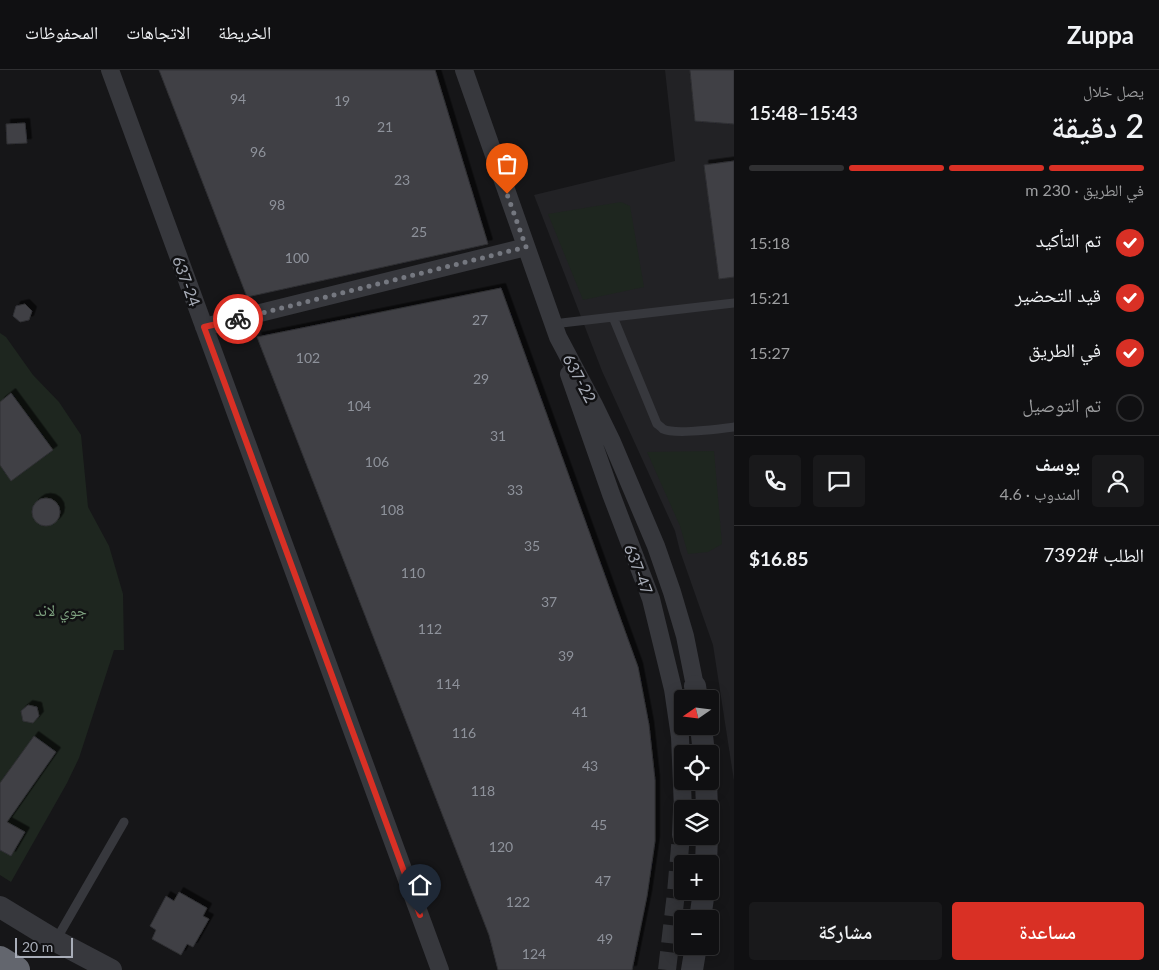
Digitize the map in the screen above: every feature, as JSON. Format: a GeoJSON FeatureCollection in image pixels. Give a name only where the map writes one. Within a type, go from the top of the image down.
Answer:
{"type":"FeatureCollection","features":[{"type":"Feature","properties":{"kind":"highway"},"geometry":{"type":"LineString","coordinates":[[0,960],[16,970]]}},
{"type":"Feature","properties":{"kind":"street","name":"637-24"},"geometry":{"type":"LineString","coordinates":[[110,70],[440,970]]}},
{"type":"Feature","properties":{"kind":"street","name":"637-22"},"geometry":{"type":"LineString","coordinates":[[464,70],[555,330],[612,442],[656,546],[685,636],[696,690]]}},
{"type":"Feature","properties":{"kind":"street"},"geometry":{"type":"LineString","coordinates":[[204,327],[526,247]]}},
{"type":"Feature","properties":{"kind":"street","name":"637-47"},"geometry":{"type":"LineString","coordinates":[[555,330],[590,438],[651,599],[673,689],[680,738],[682,800]]}},
{"type":"Feature","properties":{"kind":"street"},"geometry":{"type":"LineString","coordinates":[[0,907],[56,941],[111,970]]}},
{"type":"Feature","properties":{"kind":"street"},"geometry":{"type":"LineString","coordinates":[[692,970],[694,955]]}},
{"type":"Feature","properties":{"kind":"lane"},"geometry":{"type":"LineString","coordinates":[[555,330],[613,317],[734,303]]}},
{"type":"Feature","properties":{"kind":"lane"},"geometry":{"type":"LineString","coordinates":[[613,317],[657,424],[664,429],[676,431],[734,427]]}},
{"type":"Feature","properties":{"kind":"lane"},"geometry":{"type":"LineString","coordinates":[[56,941],[124,822]]}},
{"type":"Feature","properties":{"kind":"shaded area"},"geometry":{"type":"Polygon","coordinates":[[[665,70],[734,70],[734,781],[713,645],[680,551],[675,531],[602,371],[534,195],[675,161],[665,70]]]}},
{"type":"Feature","properties":{"kind":"green space"},"geometry":{"type":"Polygon","coordinates":[[[621,202],[630,206],[644,287],[583,300],[548,214],[621,202]]]}},
{"type":"Feature","properties":{"kind":"green space","name":"جوي لاند"},"geometry":{"type":"Polygon","coordinates":[[[0,333],[6,337],[33,375],[59,402],[81,435],[88,507],[109,546],[123,594],[124,650],[114,650],[79,758],[11,882],[0,875],[0,333]]]}},
{"type":"Feature","properties":{"kind":"green space"},"geometry":{"type":"Polygon","coordinates":[[[714,451],[722,544],[708,552],[688,554],[680,526],[647,452],[714,451]]]}},
{"type":"Feature","properties":{"kind":"building"},"geometry":{"type":"Polygon","coordinates":[[[159,70],[435,70],[488,244],[247,297],[159,70]]]}},
{"type":"Feature","properties":{"kind":"building"},"geometry":{"type":"Polygon","coordinates":[[[690,70],[734,70],[734,124],[695,121],[690,70]]]}},
{"type":"Feature","properties":{"kind":"building"},"geometry":{"type":"Polygon","coordinates":[[[25,123],[27,143],[7,144],[6,124],[25,123]]]}},
{"type":"Feature","properties":{"kind":"building"},"geometry":{"type":"Polygon","coordinates":[[[734,161],[734,277],[719,279],[704,165],[734,161]]]}},
{"type":"Feature","properties":{"kind":"building"},"geometry":{"type":"Polygon","coordinates":[[[501,288],[638,667],[649,725],[655,780],[655,841],[647,896],[632,970],[498,970],[489,935],[257,337],[501,288]]]}},
{"type":"Feature","properties":{"kind":"building"},"geometry":{"type":"Polygon","coordinates":[[[25,304],[32,311],[29,320],[20,322],[13,316],[16,306],[25,304]]]}},
{"type":"Feature","properties":{"kind":"building"},"geometry":{"type":"Polygon","coordinates":[[[11,393],[53,450],[11,481],[0,465],[0,402],[11,393]]]}},
{"type":"Feature","properties":{"kind":"building"},"geometry":{"type":"Polygon","coordinates":[[[46,498],[56,502],[60,512],[56,522],[46,526],[36,522],[32,512],[36,502],[46,498]]]}},
{"type":"Feature","properties":{"kind":"building"},"geometry":{"type":"Polygon","coordinates":[[[28,705],[37,707],[39,716],[33,723],[23,721],[21,711],[28,705]]]}},
{"type":"Feature","properties":{"kind":"building"},"geometry":{"type":"Polygon","coordinates":[[[34,736],[56,752],[7,822],[25,832],[11,856],[0,850],[0,783],[34,736]]]}},
{"type":"Feature","properties":{"kind":"building"},"geometry":{"type":"Polygon","coordinates":[[[179,892],[207,908],[203,916],[209,919],[193,947],[187,944],[181,955],[152,939],[156,930],[150,926],[166,896],[174,901],[179,892]]]}},
{"type":"Feature","properties":{"kind":"tunnel"},"geometry":{"type":"LineString","coordinates":[[667,970],[680,845]]}},
{"type":"Feature","properties":{"kind":"way so far"},"geometry":{"type":"LineString","coordinates":[[238,319],[526,247],[507,194]]}},
{"type":"Feature","properties":{"kind":"route"},"geometry":{"type":"LineString","coordinates":[[238,319],[204,327],[420,915]]}}]}
